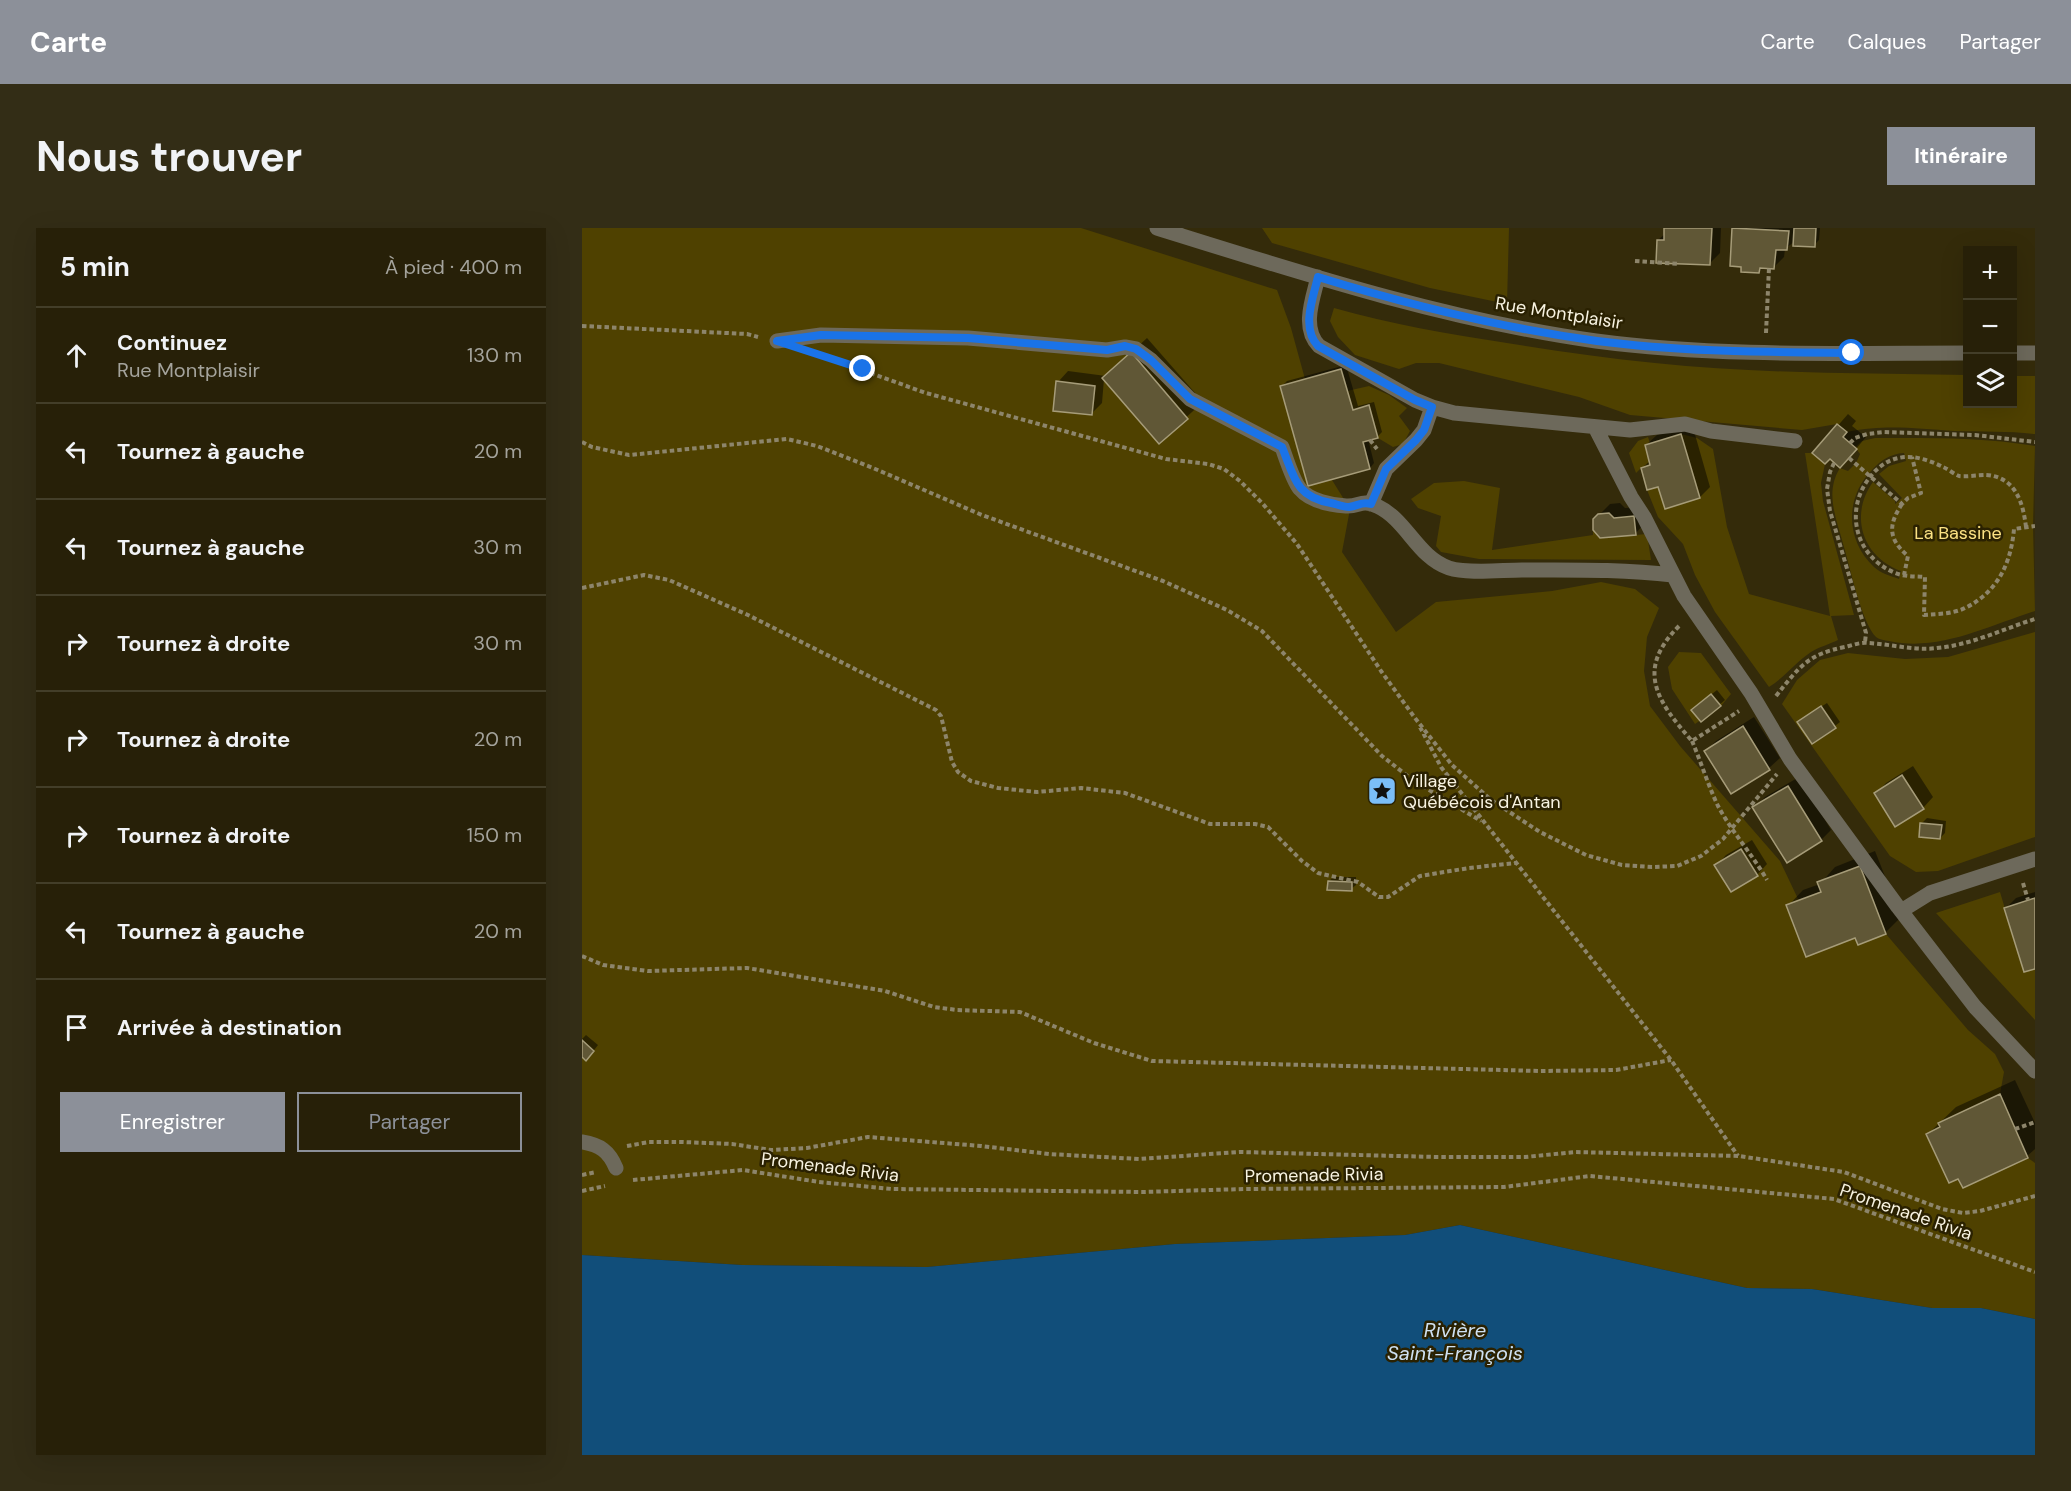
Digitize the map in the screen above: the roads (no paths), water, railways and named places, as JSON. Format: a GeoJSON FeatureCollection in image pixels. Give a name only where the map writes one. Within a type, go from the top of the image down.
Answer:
{"type":"FeatureCollection","features":[{"type":"Feature","properties":{"kind":"street","name":"Rue Montplaisir"},"geometry":{"type":"LineString","coordinates":[[1157,228],[1207,236],[1318,277],[1458,316],[1546,333],[1648,346],[1765,351],[1963,353]]}},
{"type":"Feature","properties":{"kind":"street"},"geometry":{"type":"LineString","coordinates":[[1318,277],[1310,327],[1312,339],[1318,346],[1415,400],[1432,407],[1454,412],[1630,430],[1685,424],[1710,431],[1795,441]]}},
{"type":"Feature","properties":{"kind":"street"},"geometry":{"type":"LineString","coordinates":[[777,341],[821,335],[957,338],[1107,350],[1125,346],[1136,349],[1151,360],[1190,399],[1282,447],[1299,489],[1323,502],[1349,507],[1365,502],[1371,504],[1397,519],[1430,558],[1450,568],[1611,570],[1673,575]]}},
{"type":"Feature","properties":{"kind":"street"},"geometry":{"type":"LineString","coordinates":[[2017,353],[2035,353]]}},
{"type":"Feature","properties":{"kind":"street"},"geometry":{"type":"LineString","coordinates":[[1371,504],[1386,469],[1424,430],[1432,407]]}},
{"type":"Feature","properties":{"kind":"street"},"geometry":{"type":"LineString","coordinates":[[1595,427],[1694,612],[1759,706],[1790,759],[1901,911],[1975,1007],[2035,1071]]}},
{"type":"Feature","properties":{"kind":"street"},"geometry":{"type":"LineString","coordinates":[[1901,911],[1930,893],[2035,859]]}},
{"type":"Feature","properties":{"kind":"street"},"geometry":{"type":"LineString","coordinates":[[582,1142],[597,1145],[614,1162]]}},
{"type":"Feature","properties":{"kind":"water","name":"Rivière Saint-François"},"geometry":{"type":"Polygon","coordinates":[[[1460,1225],[1747,1288],[1812,1289],[1932,1308],[1981,1308],[2035,1319],[2035,1455],[582,1455],[582,1255],[742,1265],[927,1267],[1175,1244],[1405,1235],[1460,1225]]]}},
{"type":"Feature","properties":{"kind":"place","name":"Village Québécois d'Antan"},"geometry":{"type":"Point","coordinates":[1382,791]}},
{"type":"Feature","properties":{"kind":"park label","name":"La Bassine"},"geometry":{"type":"Point","coordinates":[1958,533]}}]}
